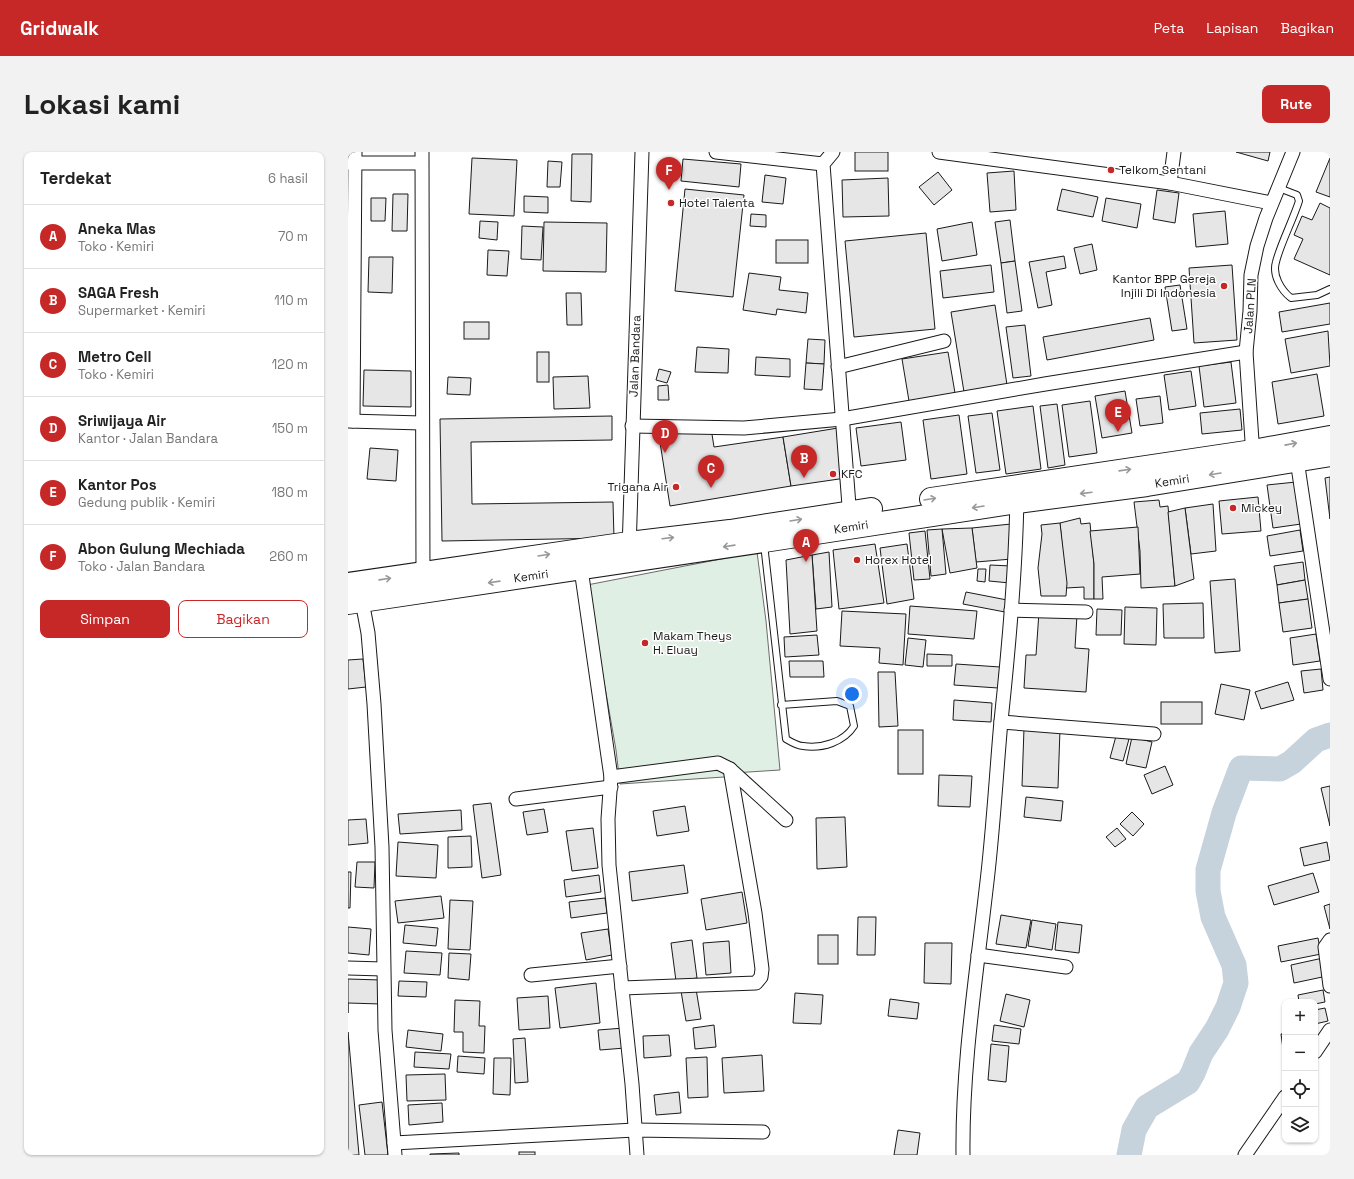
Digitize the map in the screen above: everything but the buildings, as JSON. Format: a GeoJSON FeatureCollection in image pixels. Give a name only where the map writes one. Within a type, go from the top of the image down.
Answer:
{"type":"FeatureCollection","features":[{"type":"Feature","properties":{"kind":"highway","name":"Kemiri"},"geometry":{"type":"LineString","coordinates":[[355,602],[422,583],[629,552],[730,531],[850,520],[1253,459],[1330,437]]}},
{"type":"Feature","properties":{"kind":"highway","name":"Kemiri"},"geometry":{"type":"LineString","coordinates":[[1253,459],[1297,460],[1330,455]]}},
{"type":"Feature","properties":{"kind":"highway","name":"Kemiri"},"geometry":{"type":"LineString","coordinates":[[348,584],[422,583],[581,569],[629,552],[764,542],[850,520]]}},
{"type":"Feature","properties":{"kind":"street","name":"Jalan Bandara"},"geometry":{"type":"LineString","coordinates":[[629,552],[642,152]]}},
{"type":"Feature","properties":{"kind":"street"},"geometry":{"type":"LineString","coordinates":[[716,152],[823,164]]}},
{"type":"Feature","properties":{"kind":"street"},"geometry":{"type":"LineString","coordinates":[[833,152],[823,164],[850,520]]}},
{"type":"Feature","properties":{"kind":"street"},"geometry":{"type":"LineString","coordinates":[[939,152],[1001,156],[1170,182],[1271,203]]}},
{"type":"Feature","properties":{"kind":"street"},"geometry":{"type":"LineString","coordinates":[[1170,182],[1174,152]]}},
{"type":"Feature","properties":{"kind":"street","name":"Jalan PLN"},"geometry":{"type":"LineString","coordinates":[[1253,459],[1246,352],[1250,311],[1251,275],[1257,246],[1271,203],[1293,152]]}},
{"type":"Feature","properties":{"kind":"street"},"geometry":{"type":"LineString","coordinates":[[422,423],[350,421],[353,159],[422,157],[422,423],[422,583]]}},
{"type":"Feature","properties":{"kind":"street"},"geometry":{"type":"LineString","coordinates":[[838,367],[944,341]]}},
{"type":"Feature","properties":{"kind":"street"},"geometry":{"type":"LineString","coordinates":[[632,426],[744,428],[842,419],[1044,384],[1246,352]]}},
{"type":"Feature","properties":{"kind":"street"},"geometry":{"type":"LineString","coordinates":[[1297,460],[1330,679]]}},
{"type":"Feature","properties":{"kind":"street"},"geometry":{"type":"LineString","coordinates":[[963,1155],[967,1069],[986,890],[1011,610],[1017,494]]}},
{"type":"Feature","properties":{"kind":"street"},"geometry":{"type":"LineString","coordinates":[[581,569],[611,782],[608,820],[609,865],[620,966],[637,1155]]}},
{"type":"Feature","properties":{"kind":"street"},"geometry":{"type":"LineString","coordinates":[[355,602],[368,633],[374,704],[382,847],[385,1030],[394,1149],[635,1130],[763,1132]]}},
{"type":"Feature","properties":{"kind":"street"},"geometry":{"type":"LineString","coordinates":[[1011,610],[1086,612]]}},
{"type":"Feature","properties":{"kind":"street"},"geometry":{"type":"LineString","coordinates":[[1001,722],[1154,734]]}},
{"type":"Feature","properties":{"kind":"street"},"geometry":{"type":"LineString","coordinates":[[516,799],[718,763],[730,769],[786,820]]}},
{"type":"Feature","properties":{"kind":"street"},"geometry":{"type":"LineString","coordinates":[[622,988],[756,982],[761,977],[762,969],[755,913],[730,769]]}},
{"type":"Feature","properties":{"kind":"street"},"geometry":{"type":"LineString","coordinates":[[1330,940],[1325,947],[1330,986]]}},
{"type":"Feature","properties":{"kind":"street"},"geometry":{"type":"LineString","coordinates":[[978,955],[1066,967]]}},
{"type":"Feature","properties":{"kind":"street"},"geometry":{"type":"LineString","coordinates":[[531,975],[620,966]]}},
{"type":"Feature","properties":{"kind":"street"},"geometry":{"type":"LineString","coordinates":[[348,968],[384,969]]}},
{"type":"Feature","properties":{"kind":"street"},"geometry":{"type":"LineString","coordinates":[[1318,1048],[1330,1030]]}},
{"type":"Feature","properties":{"kind":"street"},"geometry":{"type":"LineString","coordinates":[[1245,1155],[1282,1100]]}},
{"type":"Feature","properties":{"kind":"lane"},"geometry":{"type":"LineString","coordinates":[[1278,188],[1297,195],[1299,201],[1275,263],[1279,284],[1284,293],[1291,298],[1317,295],[1330,289]]}},
{"type":"Feature","properties":{"kind":"lane"},"geometry":{"type":"LineString","coordinates":[[764,542],[781,705],[786,739],[803,746],[823,745],[840,741],[849,734],[854,726],[850,706],[845,702],[837,701],[781,705]]}},
{"type":"Feature","properties":{"kind":"green space"},"geometry":{"type":"Polygon","coordinates":[[[757,552],[766,621],[780,770],[733,773],[724,777],[620,784],[616,750],[587,585],[757,552]]]}},
{"type":"Feature","properties":{"kind":"waterway"},"geometry":{"type":"LineString","coordinates":[[1129,1155],[1134,1130],[1147,1107],[1188,1082],[1201,1053],[1217,1029],[1228,1007],[1236,983],[1234,965],[1213,917],[1208,891],[1208,870],[1224,813],[1241,768],[1280,769],[1292,762],[1316,740],[1330,735]]}},
{"type":"Feature","properties":{"kind":"place","name":"Telkom Sentani"},"geometry":{"type":"Point","coordinates":[1111,170]}},
{"type":"Feature","properties":{"kind":"place","name":"Abon Gulung Mechiada"},"geometry":{"type":"Point","coordinates":[669,190]}},
{"type":"Feature","properties":{"kind":"place","name":"Hotel Talenta"},"geometry":{"type":"Point","coordinates":[671,203]}},
{"type":"Feature","properties":{"kind":"place","name":"Kantor BPP Gereja Injili Di Indonesia"},"geometry":{"type":"Point","coordinates":[1224,286]}},
{"type":"Feature","properties":{"kind":"place","name":"Kantor Pos"},"geometry":{"type":"Point","coordinates":[1118,432]}},
{"type":"Feature","properties":{"kind":"place","name":"Sriwijaya Air"},"geometry":{"type":"Point","coordinates":[665,453]}},
{"type":"Feature","properties":{"kind":"place","name":"KFC"},"geometry":{"type":"Point","coordinates":[833,474]}},
{"type":"Feature","properties":{"kind":"place","name":"SAGA Fresh"},"geometry":{"type":"Point","coordinates":[804,478]}},
{"type":"Feature","properties":{"kind":"place","name":"Trigana Air"},"geometry":{"type":"Point","coordinates":[676,487]}},
{"type":"Feature","properties":{"kind":"place","name":"Metro Cell"},"geometry":{"type":"Point","coordinates":[711,488]}},
{"type":"Feature","properties":{"kind":"place","name":"Mickey"},"geometry":{"type":"Point","coordinates":[1233,508]}},
{"type":"Feature","properties":{"kind":"place","name":"Horex Hotel"},"geometry":{"type":"Point","coordinates":[857,560]}},
{"type":"Feature","properties":{"kind":"place","name":"Aneka Mas"},"geometry":{"type":"Point","coordinates":[806,562]}},
{"type":"Feature","properties":{"kind":"place","name":"Makam Theys H. Eluay"},"geometry":{"type":"Point","coordinates":[645,643]}}]}
